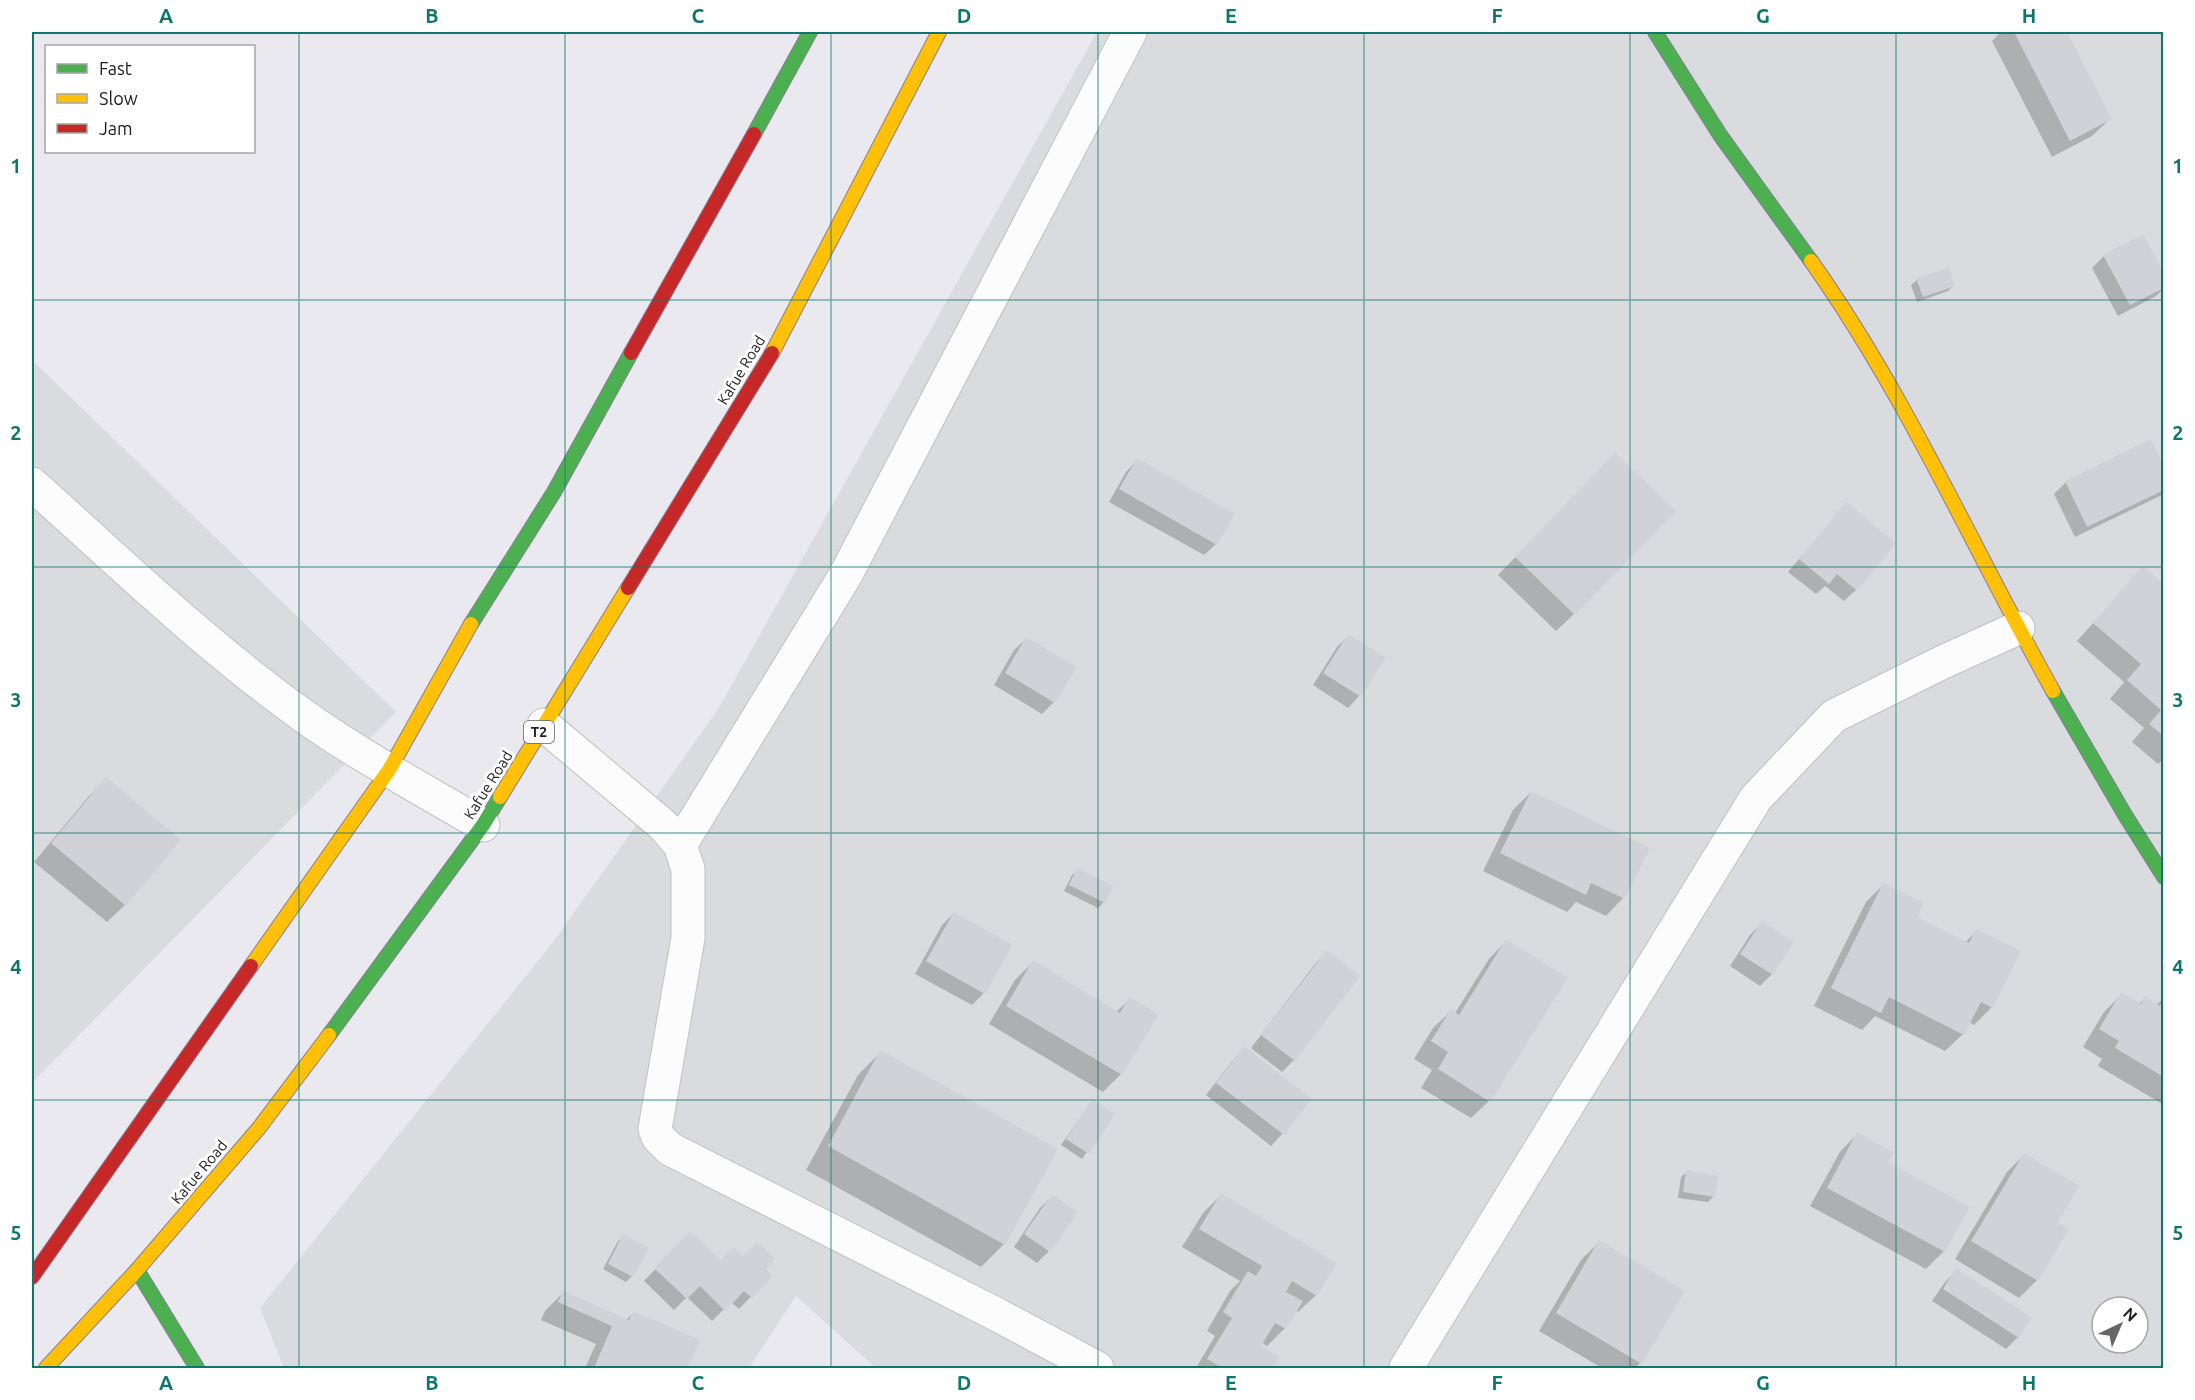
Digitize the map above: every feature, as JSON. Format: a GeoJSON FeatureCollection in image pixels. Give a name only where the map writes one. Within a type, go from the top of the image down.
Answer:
{"type":"FeatureCollection","features":[{"type":"Feature","properties":{"kind":"main road"},"geometry":{"type":"LineString","coordinates":[[32,1278],[389,770],[469,627],[555,492],[810,32]]}},
{"type":"Feature","properties":{"kind":"main road","name":"Kafue Road"},"geometry":{"type":"LineString","coordinates":[[46,1368],[137,1270],[259,1128],[395,948],[483,825],[771,354],[939,32]]}},
{"type":"Feature","properties":{"kind":"main road"},"geometry":{"type":"LineString","coordinates":[[1655,32],[1728,147],[1819,273],[1875,359],[2018,628],[2130,825],[2163,877]]}},
{"type":"Feature","properties":{"kind":"main road"},"geometry":{"type":"LineString","coordinates":[[137,1270],[197,1368]]}},
{"type":"Feature","properties":{"kind":"street"},"geometry":{"type":"LineString","coordinates":[[680,845],[845,576],[1130,32]]}},
{"type":"Feature","properties":{"kind":"street"},"geometry":{"type":"LineString","coordinates":[[32,484],[231,658],[301,714],[389,770],[483,825]]}},
{"type":"Feature","properties":{"kind":"street"},"geometry":{"type":"LineString","coordinates":[[1406,1368],[1756,798],[1834,716],[2018,628]]}},
{"type":"Feature","properties":{"kind":"street"},"geometry":{"type":"LineString","coordinates":[[544,725],[664,826],[680,845],[688,869],[688,938],[655,1129],[658,1137],[670,1149],[992,1312],[1097,1368]]}},
{"type":"Feature","properties":{"kind":"shaded area"},"geometry":{"type":"Polygon","coordinates":[[[1097,32],[2163,32],[2163,1368],[876,1368],[796,1296],[749,1368],[284,1368],[260,1308],[554,941],[719,708],[1097,32]]]}},
{"type":"Feature","properties":{"kind":"shaded area"},"geometry":{"type":"Polygon","coordinates":[[[32,360],[396,712],[32,1083],[32,360]]]}},
{"type":"Feature","properties":{"kind":"building"},"geometry":{"type":"Polygon","coordinates":[[[2014,32],[2067,32],[2112,119],[2070,141],[2014,32]]]}},
{"type":"Feature","properties":{"kind":"building"},"geometry":{"type":"Polygon","coordinates":[[[2143,234],[2164,273],[2164,288],[2130,305],[2103,255],[2143,234]]]}},
{"type":"Feature","properties":{"kind":"building"},"geometry":{"type":"Polygon","coordinates":[[[1949,268],[1955,286],[1923,297],[1916,278],[1949,268]]]}},
{"type":"Feature","properties":{"kind":"building"},"geometry":{"type":"Polygon","coordinates":[[[2151,439],[2164,465],[2164,490],[2087,527],[2065,481],[2151,439]]]}},
{"type":"Feature","properties":{"kind":"building"},"geometry":{"type":"Polygon","coordinates":[[[1615,453],[1676,511],[1575,615],[1515,557],[1615,453]]]}},
{"type":"Feature","properties":{"kind":"building"},"geometry":{"type":"Polygon","coordinates":[[[1137,458],[1235,514],[1217,545],[1119,489],[1137,458]]]}},
{"type":"Feature","properties":{"kind":"building"},"geometry":{"type":"Polygon","coordinates":[[[1846,502],[1896,543],[1857,591],[1837,574],[1829,584],[1799,559],[1846,502]]]}},
{"type":"Feature","properties":{"kind":"building"},"geometry":{"type":"Polygon","coordinates":[[[2142,566],[2164,584],[2164,736],[2149,724],[2161,710],[2127,680],[2141,664],[2093,623],[2142,566]]]}},
{"type":"Feature","properties":{"kind":"building"},"geometry":{"type":"Polygon","coordinates":[[[1348,634],[1386,658],[1361,697],[1323,673],[1348,634]]]}},
{"type":"Feature","properties":{"kind":"building"},"geometry":{"type":"Polygon","coordinates":[[[1026,637],[1077,667],[1055,703],[1005,673],[1026,637]]]}},
{"type":"Feature","properties":{"kind":"building"},"geometry":{"type":"Polygon","coordinates":[[[106,777],[181,840],[126,906],[51,843],[106,777]]]}},
{"type":"Feature","properties":{"kind":"building"},"geometry":{"type":"Polygon","coordinates":[[[1531,791],[1650,848],[1625,899],[1591,883],[1586,895],[1500,853],[1531,791]]]}},
{"type":"Feature","properties":{"kind":"building"},"geometry":{"type":"Polygon","coordinates":[[[1077,868],[1114,886],[1105,903],[1069,885],[1077,868]]]}},
{"type":"Feature","properties":{"kind":"building"},"geometry":{"type":"Polygon","coordinates":[[[1883,883],[1924,903],[1917,917],[1969,943],[1976,929],[2021,951],[1993,1008],[1981,1002],[1964,1035],[1889,997],[1881,1013],[1831,988],[1883,883]]]}},
{"type":"Feature","properties":{"kind":"building"},"geometry":{"type":"Polygon","coordinates":[[[954,912],[1013,945],[985,994],[926,961],[954,912]]]}},
{"type":"Feature","properties":{"kind":"building"},"geometry":{"type":"Polygon","coordinates":[[[1762,921],[1794,942],[1773,975],[1740,954],[1762,921]]]}},
{"type":"Feature","properties":{"kind":"building"},"geometry":{"type":"Polygon","coordinates":[[[1506,939],[1568,978],[1490,1102],[1438,1069],[1448,1052],[1431,1041],[1451,1009],[1459,1015],[1506,939]]]}},
{"type":"Feature","properties":{"kind":"building"},"geometry":{"type":"Polygon","coordinates":[[[1327,950],[1360,976],[1295,1061],[1261,1035],[1327,950]]]}},
{"type":"Feature","properties":{"kind":"building"},"geometry":{"type":"Polygon","coordinates":[[[1033,960],[1120,1013],[1129,997],[1159,1014],[1122,1075],[1006,1006],[1033,960]]]}},
{"type":"Feature","properties":{"kind":"building"},"geometry":{"type":"Polygon","coordinates":[[[2121,992],[2141,1004],[2145,996],[2160,1006],[2164,1000],[2164,1077],[2115,1048],[2119,1041],[2099,1029],[2121,992]]]}},
{"type":"Feature","properties":{"kind":"building"},"geometry":{"type":"Polygon","coordinates":[[[1244,1046],[1312,1099],[1284,1135],[1216,1083],[1244,1046]]]}},
{"type":"Feature","properties":{"kind":"building"},"geometry":{"type":"Polygon","coordinates":[[[880,1050],[1058,1149],[1005,1245],[828,1146],[880,1050]]]}},
{"type":"Feature","properties":{"kind":"building"},"geometry":{"type":"Polygon","coordinates":[[[1092,1099],[1115,1114],[1089,1154],[1066,1139],[1092,1099]]]}},
{"type":"Feature","properties":{"kind":"building"},"geometry":{"type":"Polygon","coordinates":[[[1857,1132],[1894,1153],[1888,1162],[1970,1207],[1945,1252],[1827,1188],[1857,1132]]]}},
{"type":"Feature","properties":{"kind":"building"},"geometry":{"type":"Polygon","coordinates":[[[2024,1153],[2079,1186],[2058,1222],[2069,1229],[2038,1281],[1971,1241],[2024,1153]]]}},
{"type":"Feature","properties":{"kind":"building"},"geometry":{"type":"Polygon","coordinates":[[[1686,1170],[1718,1176],[1715,1197],[1683,1192],[1686,1170]]]}},
{"type":"Feature","properties":{"kind":"building"},"geometry":{"type":"Polygon","coordinates":[[[1221,1193],[1337,1263],[1317,1296],[1292,1281],[1286,1292],[1303,1301],[1286,1329],[1275,1323],[1261,1346],[1280,1357],[1273,1368],[1223,1368],[1207,1359],[1232,1318],[1223,1312],[1248,1271],[1256,1276],[1262,1266],[1199,1229],[1221,1193]]]}},
{"type":"Feature","properties":{"kind":"building"},"geometry":{"type":"Polygon","coordinates":[[[1052,1194],[1078,1212],[1050,1252],[1024,1234],[1052,1194]]]}},
{"type":"Feature","properties":{"kind":"building"},"geometry":{"type":"Polygon","coordinates":[[[690,1231],[721,1260],[734,1247],[743,1256],[757,1242],[775,1259],[766,1269],[773,1276],[752,1298],[744,1291],[725,1311],[700,1286],[687,1299],[654,1268],[690,1231]]]}},
{"type":"Feature","properties":{"kind":"building"},"geometry":{"type":"Polygon","coordinates":[[[623,1234],[649,1248],[633,1277],[608,1264],[623,1234]]]}},
{"type":"Feature","properties":{"kind":"building"},"geometry":{"type":"Polygon","coordinates":[[[1599,1240],[1685,1291],[1642,1364],[1556,1313],[1599,1240]]]}},
{"type":"Feature","properties":{"kind":"building"},"geometry":{"type":"Polygon","coordinates":[[[1956,1268],[2032,1318],[2019,1338],[1943,1289],[1956,1268]]]}},
{"type":"Feature","properties":{"kind":"building"},"geometry":{"type":"Polygon","coordinates":[[[563,1291],[629,1320],[633,1311],[700,1340],[688,1368],[594,1368],[612,1326],[558,1302],[563,1291]]]}},
{"type":"Feature","properties":{"kind":"traffic: fast"},"geometry":{"type":"LineString","coordinates":[[754,134],[810,32]]}},
{"type":"Feature","properties":{"kind":"traffic: fast"},"geometry":{"type":"LineString","coordinates":[[1655,32],[1720,135],[1811,261]]}},
{"type":"Feature","properties":{"kind":"traffic: fast"},"geometry":{"type":"LineString","coordinates":[[471,624],[554,492],[631,353]]}},
{"type":"Feature","properties":{"kind":"traffic: fast"},"geometry":{"type":"LineString","coordinates":[[2053,691],[2164,877]]}},
{"type":"Feature","properties":{"kind":"traffic: fast"},"geometry":{"type":"LineString","coordinates":[[329,1035],[483,825],[500,797]]}},
{"type":"Feature","properties":{"kind":"traffic: fast"},"geometry":{"type":"LineString","coordinates":[[137,1270],[197,1368]]}},
{"type":"Feature","properties":{"kind":"traffic: slow"},"geometry":{"type":"LineString","coordinates":[[772,353],[939,32]]}},
{"type":"Feature","properties":{"kind":"traffic: slow"},"geometry":{"type":"LineString","coordinates":[[1811,261],[1878,365],[1908,418],[2053,691]]}},
{"type":"Feature","properties":{"kind":"traffic: slow"},"geometry":{"type":"LineString","coordinates":[[500,797],[628,588]]}},
{"type":"Feature","properties":{"kind":"traffic: slow"},"geometry":{"type":"LineString","coordinates":[[251,966],[389,770],[471,624]]}},
{"type":"Feature","properties":{"kind":"traffic: slow"},"geometry":{"type":"LineString","coordinates":[[46,1368],[137,1270],[259,1128],[329,1035]]}},
{"type":"Feature","properties":{"kind":"traffic: jam"},"geometry":{"type":"LineString","coordinates":[[631,353],[754,134]]}},
{"type":"Feature","properties":{"kind":"traffic: jam"},"geometry":{"type":"LineString","coordinates":[[628,588],[772,353]]}},
{"type":"Feature","properties":{"kind":"traffic: jam"},"geometry":{"type":"LineString","coordinates":[[32,1277],[251,966]]}}]}
